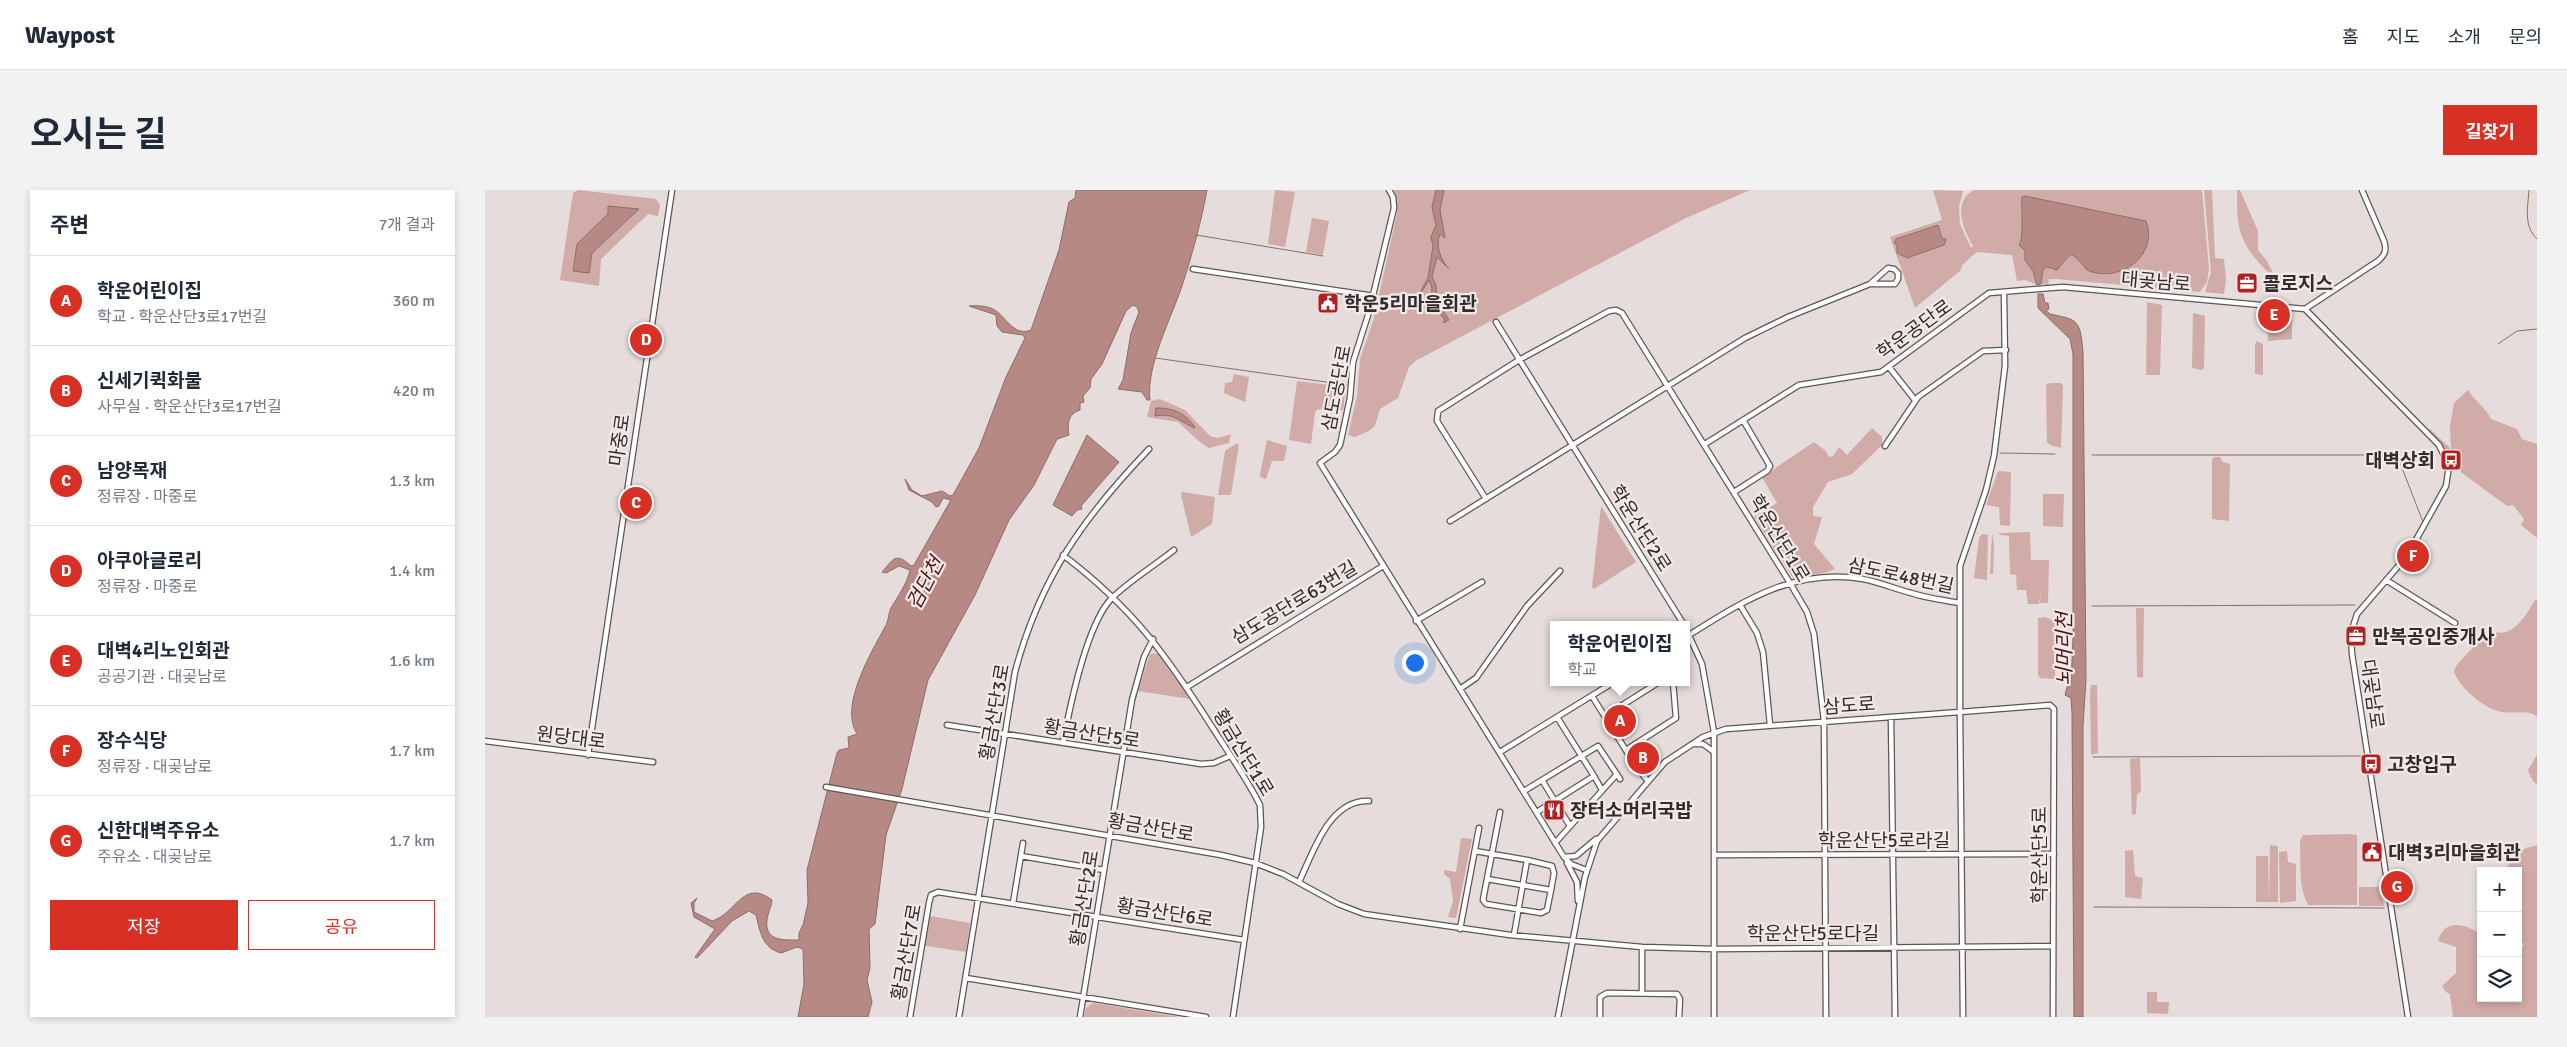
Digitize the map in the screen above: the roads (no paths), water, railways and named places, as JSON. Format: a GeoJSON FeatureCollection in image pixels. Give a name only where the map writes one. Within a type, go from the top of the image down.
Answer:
{"type":"FeatureCollection","features":[{"type":"Feature","properties":{"kind":"street","name":"마중로"},"geometry":{"type":"LineString","coordinates":[[588,755],[672,190]]}},
{"type":"Feature","properties":{"kind":"street","name":"삼도공단로"},"geometry":{"type":"LineString","coordinates":[[1389,190],[1393,197],[1394,208],[1373,296],[1353,362],[1350,398],[1340,445],[1335,452],[1320,463],[1416,621],[1500,752],[1564,857],[1571,864],[1586,870]]}},
{"type":"Feature","properties":{"kind":"street"},"geometry":{"type":"LineString","coordinates":[[2305,309],[2383,255],[2386,247],[2362,190]]}},
{"type":"Feature","properties":{"kind":"street"},"geometry":{"type":"LineString","coordinates":[[1450,521],[1573,447],[1759,330],[1870,284],[1888,268],[1894,269],[1898,273],[1898,279],[1892,285],[1870,284]]}},
{"type":"Feature","properties":{"kind":"street"},"geometry":{"type":"LineString","coordinates":[[1193,269],[1373,296]]}},
{"type":"Feature","properties":{"kind":"street","name":"대곶남로"},"geometry":{"type":"LineString","coordinates":[[2005,292],[2063,287],[2305,309],[2422,426],[2439,444],[2449,461],[2448,481],[2440,499],[2407,556],[2357,614],[2351,633],[2351,647],[2408,1017]]}},
{"type":"Feature","properties":{"kind":"street"},"geometry":{"type":"LineString","coordinates":[[1963,1017],[1959,566],[1987,490],[1992,462],[2004,380],[2006,350],[2005,292]]}},
{"type":"Feature","properties":{"kind":"street","name":"학운공단로"},"geometry":{"type":"LineString","coordinates":[[1705,444],[1799,384],[1875,374],[1889,367],[1985,295],[2005,292]]}},
{"type":"Feature","properties":{"kind":"street","name":"학운산단1로"},"geometry":{"type":"LineString","coordinates":[[1519,360],[1609,311],[1616,310],[1624,315],[1807,612],[1814,634],[1824,722],[1826,1017]]}},
{"type":"Feature","properties":{"kind":"street","name":"학운산단2로"},"geometry":{"type":"LineString","coordinates":[[1496,322],[1682,621]]}},
{"type":"Feature","properties":{"kind":"street"},"geometry":{"type":"LineString","coordinates":[[1885,446],[1915,400],[1983,351],[2006,350]]}},
{"type":"Feature","properties":{"kind":"street"},"geometry":{"type":"LineString","coordinates":[[1485,499],[1440,426],[1437,414],[1519,360]]}},
{"type":"Feature","properties":{"kind":"street"},"geometry":{"type":"LineString","coordinates":[[1889,367],[1915,400]]}},
{"type":"Feature","properties":{"kind":"street"},"geometry":{"type":"LineString","coordinates":[[1734,492],[1767,471],[1770,466],[1743,420]]}},
{"type":"Feature","properties":{"kind":"street","name":"황금산단3로"},"geometry":{"type":"LineString","coordinates":[[959,1017],[1015,672],[1033,612],[1063,555],[1100,502],[1149,449]]}},
{"type":"Feature","properties":{"kind":"street"},"geometry":{"type":"LineString","coordinates":[[1063,743],[1084,657],[1105,608],[1114,597],[1174,550]]}},
{"type":"Feature","properties":{"kind":"street","name":"황금산단1로"},"geometry":{"type":"LineString","coordinates":[[1063,555],[1114,597],[1153,639],[1187,687],[1253,792],[1261,812],[1233,1017]]}},
{"type":"Feature","properties":{"kind":"street","name":"삼도공단로63번길"},"geometry":{"type":"LineString","coordinates":[[1187,687],[1383,566]]}},
{"type":"Feature","properties":{"kind":"street"},"geometry":{"type":"LineString","coordinates":[[1460,689],[1476,678],[1518,618],[1559,571]]}},
{"type":"Feature","properties":{"kind":"street","name":"삼도로48번길"},"geometry":{"type":"LineString","coordinates":[[1690,635],[1761,592],[1790,583],[1836,576],[1866,580],[1913,594],[1959,602]]}},
{"type":"Feature","properties":{"kind":"street"},"geometry":{"type":"LineString","coordinates":[[2386,580],[2455,623]]}},
{"type":"Feature","properties":{"kind":"street"},"geometry":{"type":"LineString","coordinates":[[1416,621],[1482,582]]}},
{"type":"Feature","properties":{"kind":"street"},"geometry":{"type":"LineString","coordinates":[[1739,605],[1757,633],[1763,652],[1769,725]]}},
{"type":"Feature","properties":{"kind":"street","name":"황금산단2로"},"geometry":{"type":"LineString","coordinates":[[1080,1017],[1135,687],[1144,657],[1153,639]]}},
{"type":"Feature","properties":{"kind":"street"},"geometry":{"type":"LineString","coordinates":[[1690,640],[1702,664],[1714,732],[1714,1017]]}},
{"type":"Feature","properties":{"kind":"street"},"geometry":{"type":"LineString","coordinates":[[1500,752],[1608,686]]}},
{"type":"Feature","properties":{"kind":"street"},"geometry":{"type":"LineString","coordinates":[[1605,716],[1653,686]]}},
{"type":"Feature","properties":{"kind":"street"},"geometry":{"type":"LineString","coordinates":[[1626,750],[1675,718],[1673,686]]}},
{"type":"Feature","properties":{"kind":"street"},"geometry":{"type":"LineString","coordinates":[[1592,696],[1640,772],[1648,781]]}},
{"type":"Feature","properties":{"kind":"street","name":"학운산단5로"},"geometry":{"type":"LineString","coordinates":[[2041,705],[2050,704],[2054,709],[2053,1017]]}},
{"type":"Feature","properties":{"kind":"street","name":"삼도로"},"geometry":{"type":"LineString","coordinates":[[1558,1017],[1578,906],[1586,870],[1594,847],[1607,828],[1665,762],[1688,745],[1714,732],[1769,725],[2041,705]]}},
{"type":"Feature","properties":{"kind":"street"},"geometry":{"type":"LineString","coordinates":[[1557,717],[1603,790]]}},
{"type":"Feature","properties":{"kind":"street"},"geometry":{"type":"LineString","coordinates":[[1891,717],[1895,1017]]}},
{"type":"Feature","properties":{"kind":"street","name":"황금산단5로"},"geometry":{"type":"LineString","coordinates":[[947,725],[1201,764],[1214,763],[1230,756]]}},
{"type":"Feature","properties":{"kind":"street","name":"원당대로"},"geometry":{"type":"LineString","coordinates":[[485,741],[653,762]]}},
{"type":"Feature","properties":{"kind":"street"},"geometry":{"type":"LineString","coordinates":[[1688,745],[1703,744],[1714,752]]}},
{"type":"Feature","properties":{"kind":"street"},"geometry":{"type":"LineString","coordinates":[[1524,791],[1598,746],[1620,779]]}},
{"type":"Feature","properties":{"kind":"street"},"geometry":{"type":"LineString","coordinates":[[1555,843],[1617,774]]}},
{"type":"Feature","properties":{"kind":"street"},"geometry":{"type":"LineString","coordinates":[[1537,812],[1594,776]]}},
{"type":"Feature","properties":{"kind":"street"},"geometry":{"type":"LineString","coordinates":[[1542,780],[1570,826]]}},
{"type":"Feature","properties":{"kind":"street","name":"황금산단로"},"geometry":{"type":"LineString","coordinates":[[826,787],[1182,847],[1255,863],[1299,882],[1338,904],[1364,914],[1460,929],[1514,935]]}},
{"type":"Feature","properties":{"kind":"street"},"geometry":{"type":"LineString","coordinates":[[1299,882],[1329,821],[1354,802],[1369,800]]}},
{"type":"Feature","properties":{"kind":"street"},"geometry":{"type":"LineString","coordinates":[[1475,850],[1492,854],[1527,860],[1552,866],[1555,873],[1545,913],[1484,903],[1487,879],[1492,854],[1500,812]]}},
{"type":"Feature","properties":{"kind":"street"},"geometry":{"type":"LineString","coordinates":[[1460,929],[1479,828]]}},
{"type":"Feature","properties":{"kind":"street"},"geometry":{"type":"LineString","coordinates":[[1564,857],[1571,858],[1579,855],[1607,828]]}},
{"type":"Feature","properties":{"kind":"street"},"geometry":{"type":"LineString","coordinates":[[1013,903],[1023,843]]}},
{"type":"Feature","properties":{"kind":"street","name":"학운산단5로라길"},"geometry":{"type":"LineString","coordinates":[[1715,855],[2053,854]]}},
{"type":"Feature","properties":{"kind":"street"},"geometry":{"type":"LineString","coordinates":[[1021,856],[1104,870]]}},
{"type":"Feature","properties":{"kind":"street"},"geometry":{"type":"LineString","coordinates":[[1564,857],[1577,882],[1578,906]]}},
{"type":"Feature","properties":{"kind":"street"},"geometry":{"type":"LineString","coordinates":[[1514,935],[1527,860]]}},
{"type":"Feature","properties":{"kind":"street"},"geometry":{"type":"LineString","coordinates":[[1487,879],[1551,890]]}},
{"type":"Feature","properties":{"kind":"street","name":"황금산단6로"},"geometry":{"type":"LineString","coordinates":[[934,893],[942,892],[978,897],[1244,940]]}},
{"type":"Feature","properties":{"kind":"street","name":"황금산단7로"},"geometry":{"type":"LineString","coordinates":[[910,1017],[929,903],[934,893]]}},
{"type":"Feature","properties":{"kind":"street","name":"학운산단5로다길"},"geometry":{"type":"LineString","coordinates":[[1514,935],[1642,947],[1715,949],[2053,946]]}},
{"type":"Feature","properties":{"kind":"street"},"geometry":{"type":"LineString","coordinates":[[1642,947],[1642,993]]}},
{"type":"Feature","properties":{"kind":"street"},"geometry":{"type":"LineString","coordinates":[[966,978],[1083,999],[1206,1017]]}},
{"type":"Feature","properties":{"kind":"street"},"geometry":{"type":"LineString","coordinates":[[1600,1017],[1600,997],[1604,993],[1677,994],[1679,999],[1679,1017]]}},
{"type":"Feature","properties":{"kind":"water","name":"검단천"},"geometry":{"type":"Polygon","coordinates":[[[1076,190],[1207,190],[1186,274],[1155,357],[1150,386],[1150,400],[1147,400],[1142,392],[1118,389],[1123,380],[1131,333],[1139,312],[1137,307],[1133,305],[1126,311],[1102,364],[1091,379],[1090,388],[1083,396],[1084,402],[1080,403],[1080,410],[1073,414],[1068,423],[1069,435],[1057,439],[1034,485],[1009,520],[975,595],[928,680],[902,789],[886,835],[875,924],[869,929],[870,968],[867,980],[872,1002],[868,1017],[798,1017],[804,984],[803,949],[797,947],[781,953],[775,951],[763,938],[756,915],[749,911],[732,921],[697,958],[695,957],[715,929],[694,917],[691,903],[697,898],[694,903],[694,912],[712,921],[727,912],[747,895],[754,893],[762,894],[772,900],[767,924],[771,935],[775,938],[799,940],[799,933],[803,925],[808,903],[807,870],[837,753],[839,750],[849,748],[848,737],[857,734],[852,722],[854,695],[865,665],[886,625],[891,608],[905,585],[910,570],[899,566],[886,573],[882,572],[892,561],[898,558],[906,561],[911,566],[914,565],[951,500],[943,498],[939,506],[936,507],[932,502],[909,490],[905,479],[912,490],[922,496],[942,491],[950,496],[953,495],[979,448],[1006,377],[1025,338],[1023,335],[1002,332],[997,326],[996,315],[969,306],[993,309],[1019,331],[1031,330],[1059,250],[1069,202],[1075,198],[1076,190]]]}},
{"type":"Feature","properties":{"kind":"water"},"geometry":{"type":"Polygon","coordinates":[[[1436,190],[1444,190],[1440,210],[1445,238],[1440,234],[1438,243],[1441,257],[1449,269],[1437,257],[1432,277],[1436,285],[1437,301],[1449,320],[1443,323],[1445,320],[1431,302],[1432,288],[1429,280],[1412,307],[1428,278],[1433,246],[1431,237],[1436,225],[1432,207],[1436,190]]]}},
{"type":"Feature","properties":{"kind":"water"},"geometry":{"type":"Polygon","coordinates":[[[2025,196],[2146,221],[2149,234],[2147,245],[2141,256],[2133,264],[2123,270],[2112,273],[2099,273],[2087,270],[2074,256],[2069,256],[2057,270],[2047,267],[2043,269],[2041,284],[2037,285],[2033,271],[2025,260],[2025,251],[2019,245],[2022,230],[2022,197],[2025,196]]]}},
{"type":"Feature","properties":{"kind":"water"},"geometry":{"type":"Polygon","coordinates":[[[608,206],[639,209],[592,253],[589,273],[573,271],[577,244],[608,214],[608,206]]]}},
{"type":"Feature","properties":{"kind":"water"},"geometry":{"type":"Polygon","coordinates":[[[1938,225],[1942,238],[1946,239],[1944,245],[1907,258],[1897,253],[1897,245],[1894,243],[1896,239],[1938,225]]]}},
{"type":"Feature","properties":{"kind":"water"},"geometry":{"type":"Polygon","coordinates":[[[2038,294],[2043,294],[2045,303],[2048,303],[2049,309],[2046,310],[2050,314],[2067,318],[2076,323],[2081,333],[2083,352],[2086,679],[2083,726],[2083,1017],[2074,1017],[2072,713],[2071,698],[2065,695],[2067,687],[2071,685],[2073,638],[2073,354],[2070,339],[2038,308],[2038,294]]]}},
{"type":"Feature","properties":{"kind":"water"},"geometry":{"type":"Polygon","coordinates":[[[1156,408],[1179,412],[1195,428],[1168,415],[1155,416],[1156,408]]]}},
{"type":"Feature","properties":{"kind":"water"},"geometry":{"type":"Polygon","coordinates":[[[1087,435],[1119,462],[1081,506],[1082,509],[1077,510],[1072,516],[1053,505],[1087,435]]]}},
{"type":"Feature","properties":{"kind":"waterway"},"geometry":{"type":"LineString","coordinates":[[2529,190],[2528,222],[2537,239]]}},
{"type":"Feature","properties":{"kind":"waterway"},"geometry":{"type":"LineString","coordinates":[[1196,235],[1323,256]]}},
{"type":"Feature","properties":{"kind":"waterway"},"geometry":{"type":"LineString","coordinates":[[2498,344],[2517,331],[2537,329]]}},
{"type":"Feature","properties":{"kind":"waterway"},"geometry":{"type":"LineString","coordinates":[[1155,358],[1347,385]]}},
{"type":"Feature","properties":{"kind":"waterway"},"geometry":{"type":"LineString","coordinates":[[2000,453],[2055,454]]}},
{"type":"Feature","properties":{"kind":"waterway"},"geometry":{"type":"LineString","coordinates":[[2092,455],[2397,455],[2423,522]]}},
{"type":"Feature","properties":{"kind":"waterway"},"geometry":{"type":"LineString","coordinates":[[2092,606],[2355,605]]}},
{"type":"Feature","properties":{"kind":"waterway"},"geometry":{"type":"LineString","coordinates":[[2093,757],[2361,756]]}},
{"type":"Feature","properties":{"kind":"waterway"},"geometry":{"type":"LineString","coordinates":[[2094,907],[2384,908]]}},
{"type":"Feature","properties":{"kind":"place","name":"콜로지스"},"geometry":{"type":"Point","coordinates":[2247,283]}},
{"type":"Feature","properties":{"kind":"place","name":"학운5리마을회관"},"geometry":{"type":"Point","coordinates":[1328,303]}},
{"type":"Feature","properties":{"kind":"place","name":"대벽4리노인회관"},"geometry":{"type":"Point","coordinates":[2274,315]}},
{"type":"Feature","properties":{"kind":"place","name":"아쿠아글로리"},"geometry":{"type":"Point","coordinates":[646,340]}},
{"type":"Feature","properties":{"kind":"place","name":"대벽상회"},"geometry":{"type":"Point","coordinates":[2451,460]}},
{"type":"Feature","properties":{"kind":"place","name":"남양목재"},"geometry":{"type":"Point","coordinates":[636,503]}},
{"type":"Feature","properties":{"kind":"place","name":"장수식당"},"geometry":{"type":"Point","coordinates":[2413,556]}},
{"type":"Feature","properties":{"kind":"place","name":"만복공인중개사"},"geometry":{"type":"Point","coordinates":[2356,636]}},
{"type":"Feature","properties":{"kind":"place","name":"학운어린이집"},"geometry":{"type":"Point","coordinates":[1620,721]}},
{"type":"Feature","properties":{"kind":"place","name":"신세기퀵화물"},"geometry":{"type":"Point","coordinates":[1643,758]}},
{"type":"Feature","properties":{"kind":"place","name":"고창입구"},"geometry":{"type":"Point","coordinates":[2371,764]}},
{"type":"Feature","properties":{"kind":"place","name":"장터소머리국밥"},"geometry":{"type":"Point","coordinates":[1554,810]}},
{"type":"Feature","properties":{"kind":"place","name":"대벽3리마을회관"},"geometry":{"type":"Point","coordinates":[2372,852]}},
{"type":"Feature","properties":{"kind":"place","name":"신한대벽주유소"},"geometry":{"type":"Point","coordinates":[2397,887]}},
{"type":"Feature","properties":{"kind":"water label","name":"뇌머리천"},"geometry":{"type":"Point","coordinates":[2064,649]}}]}
